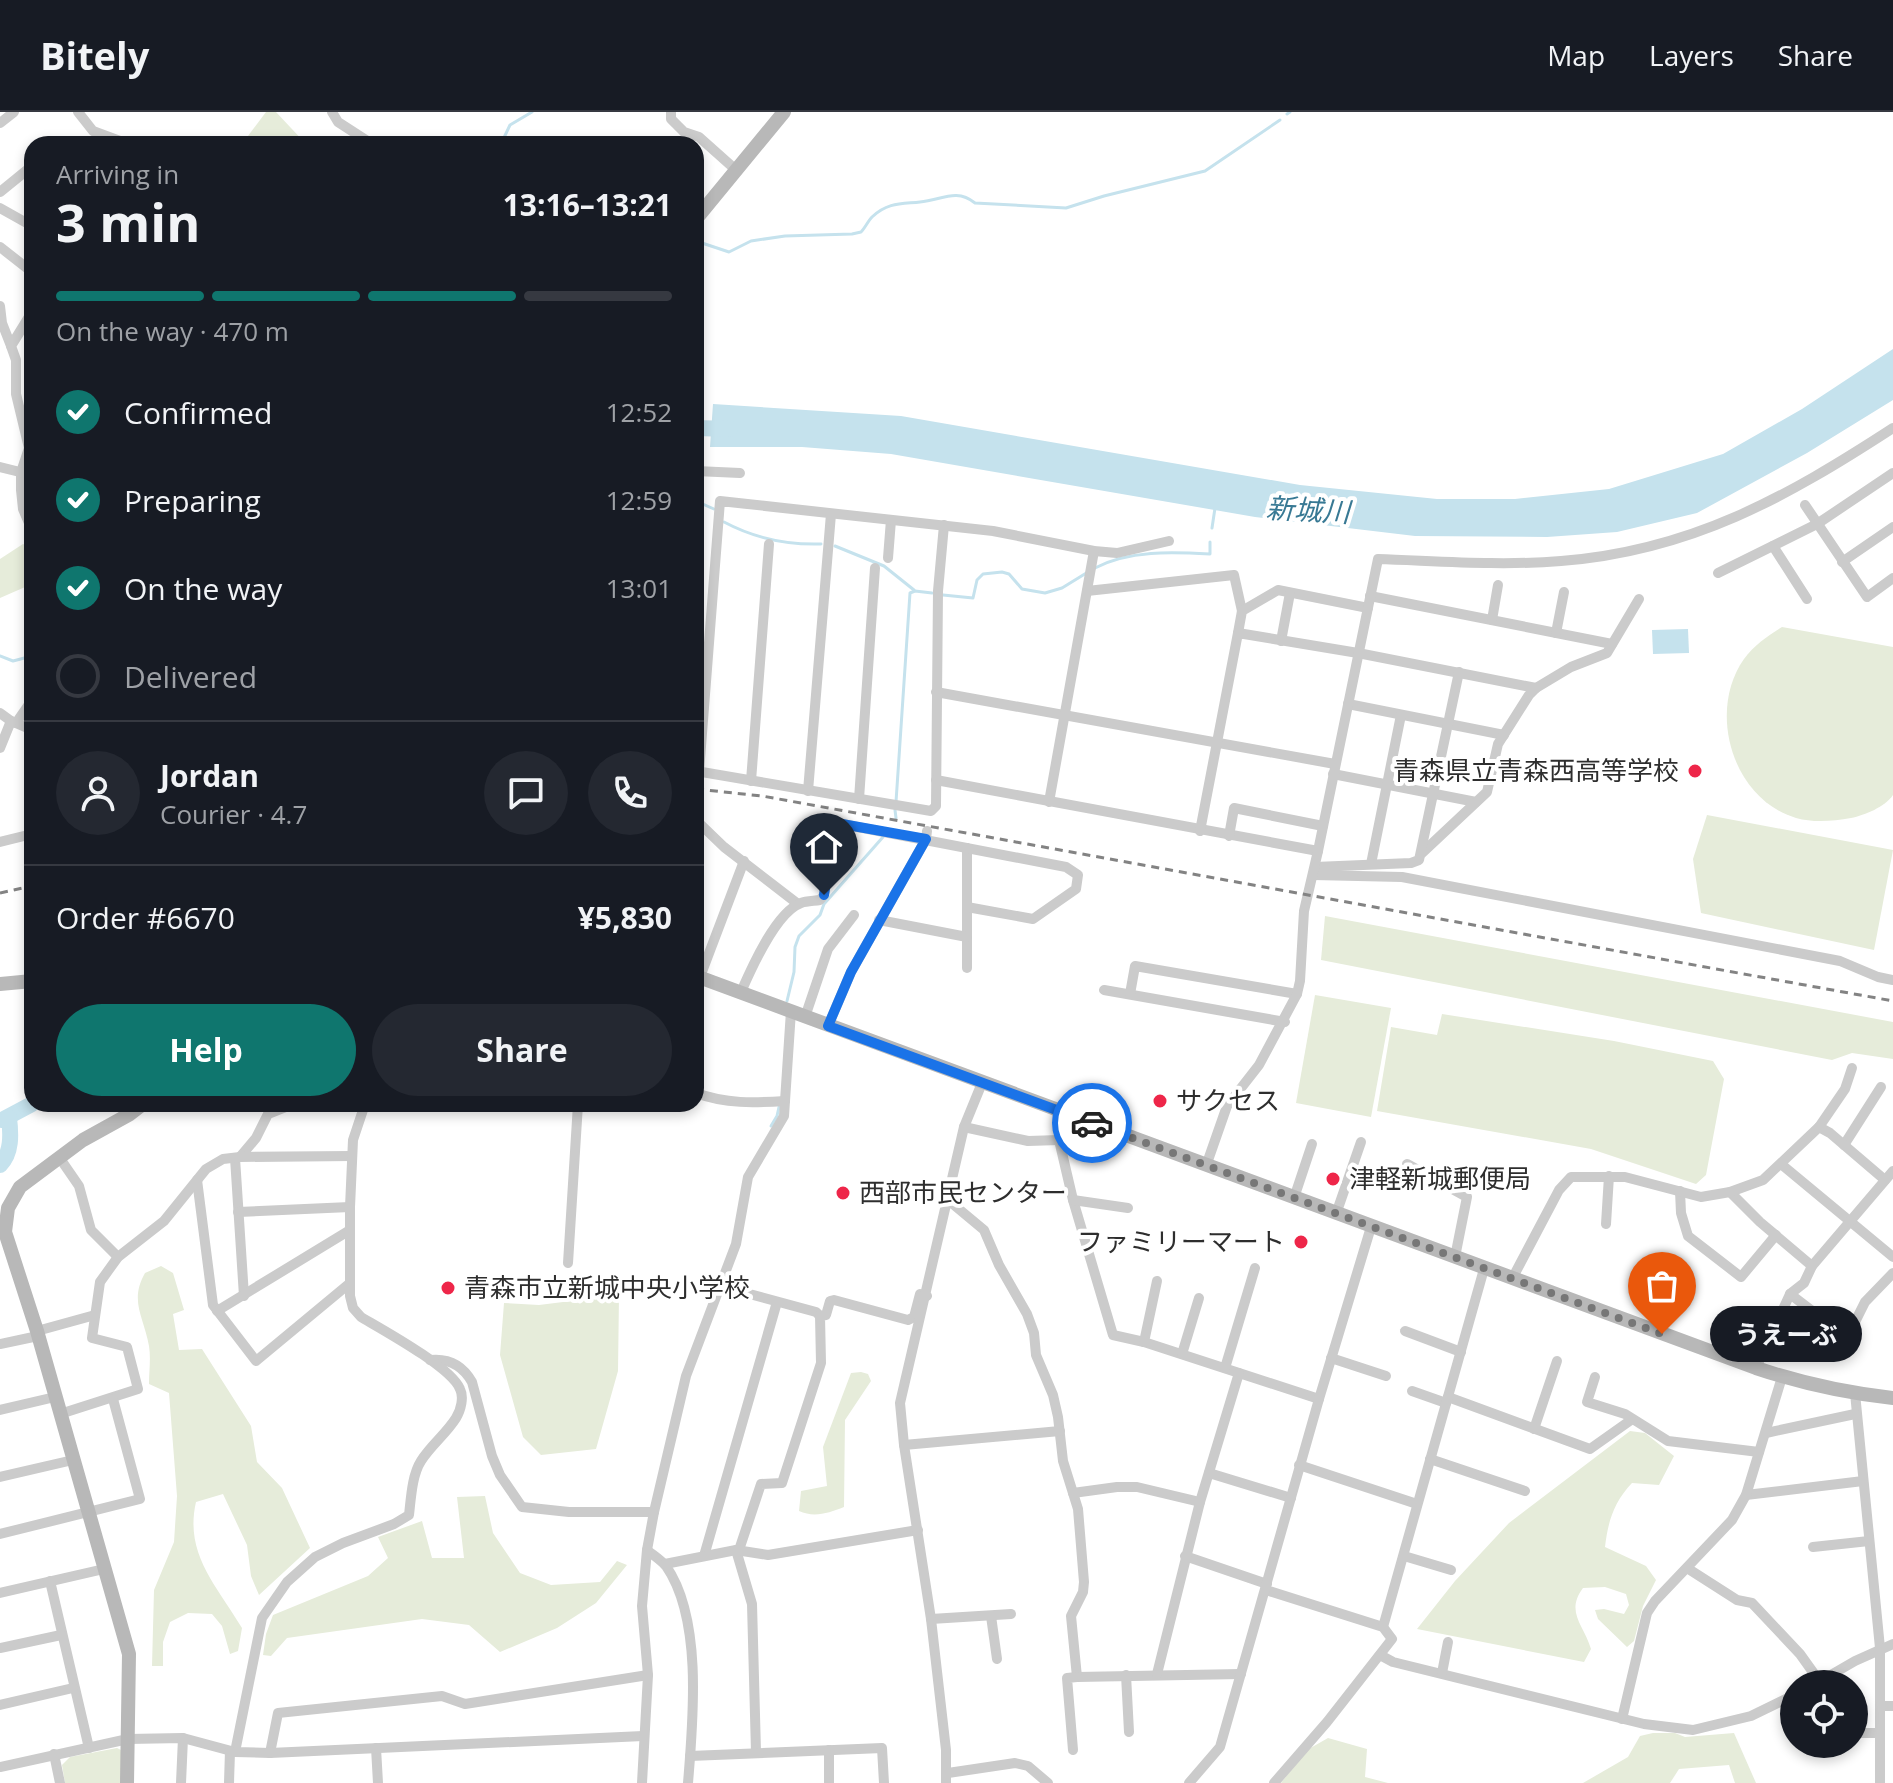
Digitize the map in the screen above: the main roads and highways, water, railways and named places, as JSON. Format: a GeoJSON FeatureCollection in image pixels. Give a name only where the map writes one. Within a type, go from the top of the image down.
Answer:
{"type":"FeatureCollection","features":[{"type":"Feature","properties":{"kind":"main road"},"geometry":{"type":"LineString","coordinates":[[704,209],[784,112]]}},
{"type":"Feature","properties":{"kind":"main road"},"geometry":{"type":"LineString","coordinates":[[704,978],[1756,1368],[1855,1393],[1893,1398]]}},
{"type":"Feature","properties":{"kind":"main road"},"geometry":{"type":"LineString","coordinates":[[0,984],[24,982]]}},
{"type":"Feature","properties":{"kind":"main road"},"geometry":{"type":"LineString","coordinates":[[127,1783],[129,1654],[5,1232],[5,1218],[20,1187],[59,1157],[130,1112]]}},
{"type":"Feature","properties":{"kind":"water"},"geometry":{"type":"Polygon","coordinates":[[[1893,349],[1893,400],[1807,453],[1697,513],[1617,532],[1547,537],[1415,536],[1255,517],[891,454],[802,447],[710,447],[713,404],[901,416],[1300,485],[1437,499],[1515,499],[1609,489],[1723,454],[1802,409],[1893,349]]]}},
{"type":"Feature","properties":{"kind":"water"},"geometry":{"type":"Polygon","coordinates":[[[1688,629],[1689,653],[1653,654],[1652,630],[1688,629]]]}},
{"type":"Feature","properties":{"kind":"waterway"},"geometry":{"type":"LineString","coordinates":[[505,136],[510,125],[532,112]]}},
{"type":"Feature","properties":{"kind":"waterway"},"geometry":{"type":"LineString","coordinates":[[704,244],[729,252],[751,241],[785,236],[852,234],[861,232],[872,217],[889,206],[949,196],[961,196],[975,203],[1066,208],[1205,171],[1280,120]]}},
{"type":"Feature","properties":{"kind":"waterway","name":"新城川"},"geometry":{"type":"LineString","coordinates":[[704,428],[730,429]]}},
{"type":"Feature","properties":{"kind":"waterway"},"geometry":{"type":"LineString","coordinates":[[704,505],[714,509]]}},
{"type":"Feature","properties":{"kind":"waterway"},"geometry":{"type":"LineString","coordinates":[[1212,528],[1215,508]]}},
{"type":"Feature","properties":{"kind":"waterway"},"geometry":{"type":"LineString","coordinates":[[724,522],[771,539],[821,544]]}},
{"type":"Feature","properties":{"kind":"waterway"},"geometry":{"type":"LineString","coordinates":[[1095,568],[1136,555],[1210,554],[1210,542]]}},
{"type":"Feature","properties":{"kind":"waterway"},"geometry":{"type":"LineString","coordinates":[[835,546],[884,566],[914,590]]}},
{"type":"Feature","properties":{"kind":"waterway"},"geometry":{"type":"LineString","coordinates":[[943,595],[973,598],[977,580],[983,574],[1009,574],[1022,589],[1045,593],[1062,588],[1088,572]]}},
{"type":"Feature","properties":{"kind":"waterway"},"geometry":{"type":"LineString","coordinates":[[896,802],[910,593],[932,593]]}},
{"type":"Feature","properties":{"kind":"waterway"},"geometry":{"type":"LineString","coordinates":[[0,656],[13,661],[24,658]]}},
{"type":"Feature","properties":{"kind":"waterway"},"geometry":{"type":"LineString","coordinates":[[895,810],[896,818]]}},
{"type":"Feature","properties":{"kind":"waterway"},"geometry":{"type":"LineString","coordinates":[[787,1001],[799,936],[820,915],[824,904],[883,837]]}},
{"type":"Feature","properties":{"kind":"waterway"},"geometry":{"type":"LineString","coordinates":[[771,1126],[779,1107]]}},
{"type":"Feature","properties":{"kind":"waterway","name":"新城川"},"geometry":{"type":"LineString","coordinates":[[2,1120],[24,1108]]}},
{"type":"Feature","properties":{"kind":"waterway"},"geometry":{"type":"LineString","coordinates":[[0,1165],[9,1149],[9,1118]]}},
{"type":"Feature","properties":{"kind":"railway"},"geometry":{"type":"LineString","coordinates":[[704,790],[762,796],[1893,1001]]}},
{"type":"Feature","properties":{"kind":"railway"},"geometry":{"type":"LineString","coordinates":[[0,893],[24,888]]}},
{"type":"Feature","properties":{"kind":"place","name":"青森県立青森西高等学校"},"geometry":{"type":"Point","coordinates":[1695,771]}},
{"type":"Feature","properties":{"kind":"place","name":"サクセス"},"geometry":{"type":"Point","coordinates":[1160,1101]}},
{"type":"Feature","properties":{"kind":"place","name":"津軽新城郵便局"},"geometry":{"type":"Point","coordinates":[1333,1179]}},
{"type":"Feature","properties":{"kind":"place","name":"西部市民センター"},"geometry":{"type":"Point","coordinates":[843,1193]}},
{"type":"Feature","properties":{"kind":"place","name":"ファミリーマート"},"geometry":{"type":"Point","coordinates":[1301,1242]}},
{"type":"Feature","properties":{"kind":"place","name":"青森市立新城中央小学校"},"geometry":{"type":"Point","coordinates":[448,1288]}},
{"type":"Feature","properties":{"kind":"place","name":"うえーぶ"},"geometry":{"type":"Point","coordinates":[1662,1334]}}]}
